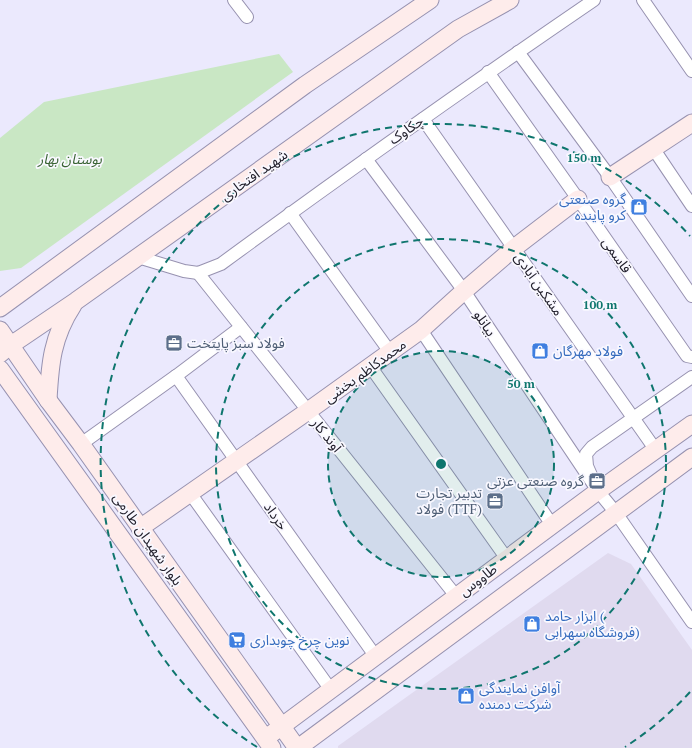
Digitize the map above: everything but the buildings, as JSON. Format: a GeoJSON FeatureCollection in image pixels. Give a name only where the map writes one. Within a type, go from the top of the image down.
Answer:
{"type":"FeatureCollection","features":[{"type":"Feature","properties":{"kind":"main road"},"geometry":{"type":"LineString","coordinates":[[0,308],[306,85],[430,0]]}},
{"type":"Feature","properties":{"kind":"main road","name":"شهید افتخاری"},"geometry":{"type":"LineString","coordinates":[[6,350],[76,302],[458,30],[510,0]]}},
{"type":"Feature","properties":{"kind":"main road"},"geometry":{"type":"LineString","coordinates":[[610,177],[692,123]]}},
{"type":"Feature","properties":{"kind":"main road","name":"محمدکاظم بخشی"},"geometry":{"type":"LineString","coordinates":[[140,528],[421,330],[514,248],[578,199]]}},
{"type":"Feature","properties":{"kind":"main road"},"geometry":{"type":"LineString","coordinates":[[48,400],[50,363],[56,341],[64,318],[76,302]]}},
{"type":"Feature","properties":{"kind":"main road","name":"بلوار شهیدان طارمی"},"geometry":{"type":"LineString","coordinates":[[0,330],[6,350],[48,400],[81,444],[298,748]]}},
{"type":"Feature","properties":{"kind":"main road","name":"بلوار شهیدان طارمی"},"geometry":{"type":"LineString","coordinates":[[0,369],[269,743]]}},
{"type":"Feature","properties":{"kind":"main road","name":"طاووس"},"geometry":{"type":"LineString","coordinates":[[269,743],[282,726],[655,449],[692,424]]}},
{"type":"Feature","properties":{"kind":"main road","name":"طاووس"},"geometry":{"type":"LineString","coordinates":[[298,748],[692,457]]}},
{"type":"Feature","properties":{"kind":"street"},"geometry":{"type":"LineString","coordinates":[[234,0],[247,17]]}},
{"type":"Feature","properties":{"kind":"street","name":"چکاوک"},"geometry":{"type":"LineString","coordinates":[[198,273],[221,264],[488,72],[594,0]]}},
{"type":"Feature","properties":{"kind":"street"},"geometry":{"type":"LineString","coordinates":[[643,0],[692,71]]}},
{"type":"Feature","properties":{"kind":"street"},"geometry":{"type":"LineString","coordinates":[[518,52],[610,177],[692,296]]}},
{"type":"Feature","properties":{"kind":"street","name":"قاسمی"},"geometry":{"type":"LineString","coordinates":[[488,72],[687,356],[692,356]]}},
{"type":"Feature","properties":{"kind":"street","name":"مشکین آبادی"},"geometry":{"type":"LineString","coordinates":[[423,119],[655,449]]}},
{"type":"Feature","properties":{"kind":"street"},"geometry":{"type":"LineString","coordinates":[[653,148],[692,206]]}},
{"type":"Feature","properties":{"kind":"street","name":"بیانلو"},"geometry":{"type":"LineString","coordinates":[[366,159],[464,291],[598,491]]}},
{"type":"Feature","properties":{"kind":"street"},"geometry":{"type":"LineString","coordinates":[[290,214],[390,352]]}},
{"type":"Feature","properties":{"kind":"street"},"geometry":{"type":"LineString","coordinates":[[138,257],[184,271],[198,273]]}},
{"type":"Feature","properties":{"kind":"street","name":"آوند کار"},"geometry":{"type":"LineString","coordinates":[[198,273],[456,596]]}},
{"type":"Feature","properties":{"kind":"street"},"geometry":{"type":"LineString","coordinates":[[81,444],[176,376],[241,326]]}},
{"type":"Feature","properties":{"kind":"street"},"geometry":{"type":"LineString","coordinates":[[421,330],[552,525]]}},
{"type":"Feature","properties":{"kind":"street"},"geometry":{"type":"LineString","coordinates":[[370,366],[507,559]]}},
{"type":"Feature","properties":{"kind":"street","name":"خرداد"},"geometry":{"type":"LineString","coordinates":[[176,376],[376,657]]}},
{"type":"Feature","properties":{"kind":"street"},"geometry":{"type":"LineString","coordinates":[[692,377],[592,447],[586,454],[587,466],[598,491],[616,513],[692,622]]}},
{"type":"Feature","properties":{"kind":"street"},"geometry":{"type":"LineString","coordinates":[[190,493],[331,690]]}},
{"type":"Feature","properties":{"kind":"shaded area"},"geometry":{"type":"Polygon","coordinates":[[[608,553],[631,564],[692,650],[692,748],[338,748],[338,746],[608,553]]]}},
{"type":"Feature","properties":{"kind":"green space","name":"بوستان بهار"},"geometry":{"type":"Polygon","coordinates":[[[279,54],[293,72],[21,268],[0,271],[0,138],[44,102],[279,54]]]}},
{"type":"Feature","properties":{"kind":"place","name":"گروه صنعتی کرو پاینده"},"geometry":{"type":"Point","coordinates":[639,207]}},
{"type":"Feature","properties":{"kind":"place","name":"فولاد سبز پایتخت"},"geometry":{"type":"Point","coordinates":[174,343]}},
{"type":"Feature","properties":{"kind":"place","name":"فولاد مهرگان"},"geometry":{"type":"Point","coordinates":[540,351]}},
{"type":"Feature","properties":{"kind":"place","name":"گروه صنعتی عزتی"},"geometry":{"type":"Point","coordinates":[597,481]}},
{"type":"Feature","properties":{"kind":"place","name":"تدبیر تجارت فولاد (TTF)"},"geometry":{"type":"Point","coordinates":[495,501]}},
{"type":"Feature","properties":{"kind":"place","name":"ابزار حامد ( فروشگاه سهرابی)"},"geometry":{"type":"Point","coordinates":[532,624]}},
{"type":"Feature","properties":{"kind":"place","name":"نوین چرخ چوبداری"},"geometry":{"type":"Point","coordinates":[237,640]}},
{"type":"Feature","properties":{"kind":"place","name":"آوافن نمایندگی شرکت دمنده"},"geometry":{"type":"Point","coordinates":[466,696]}}]}
